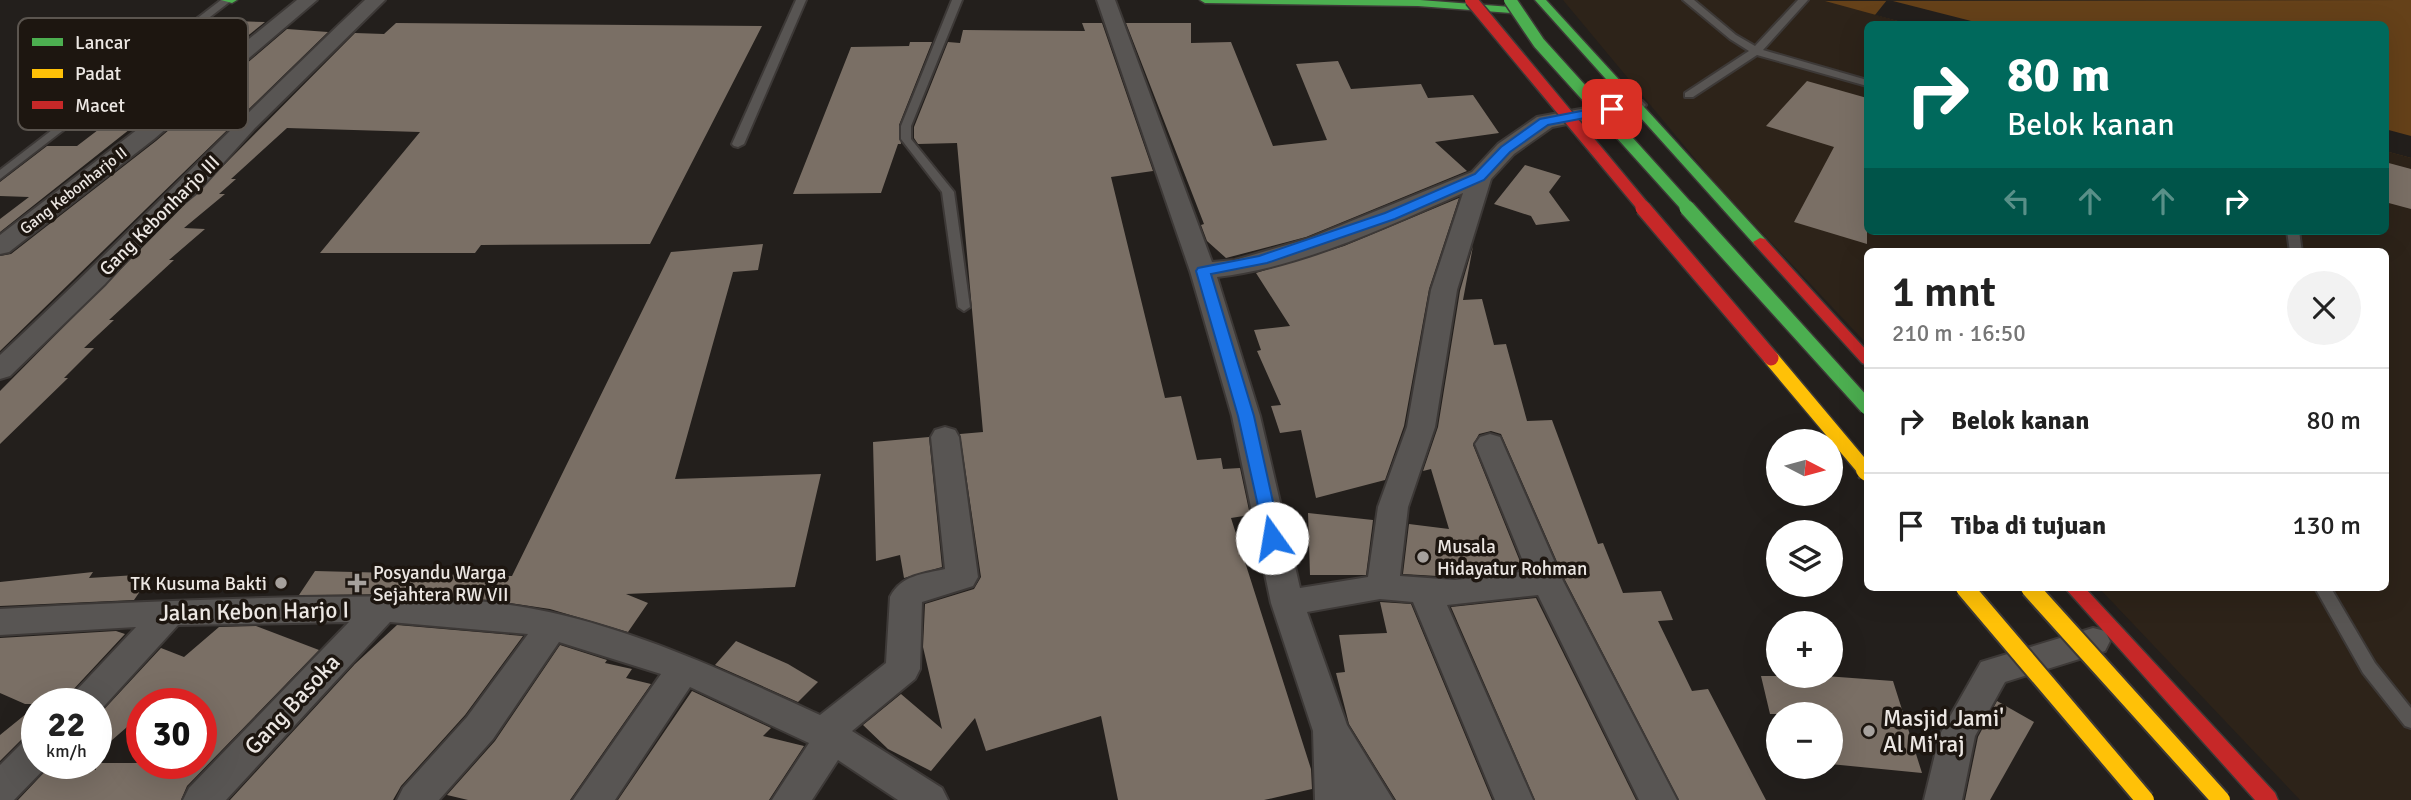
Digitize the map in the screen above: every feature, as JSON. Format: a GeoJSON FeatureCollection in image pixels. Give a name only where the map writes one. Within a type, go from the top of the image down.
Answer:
{"type":"FeatureCollection","features":[{"type":"Feature","properties":{"kind":"main road"},"geometry":{"type":"LineString","coordinates":[[1205,0],[1544,6],[1864,357]]}},
{"type":"Feature","properties":{"kind":"main road"},"geometry":{"type":"LineString","coordinates":[[1471,0],[1515,57],[1864,468]]}},
{"type":"Feature","properties":{"kind":"main road"},"geometry":{"type":"LineString","coordinates":[[1510,0],[1539,43],[1864,404]]}},
{"type":"Feature","properties":{"kind":"main road"},"geometry":{"type":"LineString","coordinates":[[1968,591],[2145,800]]}},
{"type":"Feature","properties":{"kind":"main road"},"geometry":{"type":"LineString","coordinates":[[2033,591],[2221,800]]}},
{"type":"Feature","properties":{"kind":"main road"},"geometry":{"type":"LineString","coordinates":[[2077,591],[2268,800]]}},
{"type":"Feature","properties":{"kind":"street","name":"Gang Kebonharjo II"},"geometry":{"type":"LineString","coordinates":[[248,50],[309,0]]}},
{"type":"Feature","properties":{"kind":"street","name":"Gang Kebonharjo III"},"geometry":{"type":"LineString","coordinates":[[248,122],[376,0]]}},
{"type":"Feature","properties":{"kind":"street"},"geometry":{"type":"LineString","coordinates":[[1106,0],[1203,271],[1246,416],[1287,603],[1331,731],[1374,800]]}},
{"type":"Feature","properties":{"kind":"street"},"geometry":{"type":"LineString","coordinates":[[1203,271],[1237,267],[1316,244],[1480,177],[1506,149],[1545,122],[1635,105]]}},
{"type":"Feature","properties":{"kind":"street","name":"Gang Kebonharjo II"},"geometry":{"type":"LineString","coordinates":[[0,247],[151,130]]}},
{"type":"Feature","properties":{"kind":"street","name":"Gang Kebonharjo III"},"geometry":{"type":"LineString","coordinates":[[0,370],[96,279],[156,214],[189,187],[241,130]]}},
{"type":"Feature","properties":{"kind":"street"},"geometry":{"type":"LineString","coordinates":[[1380,587],[1386,572],[1393,508],[1421,427],[1444,290],[1480,177]]}},
{"type":"Feature","properties":{"kind":"street"},"geometry":{"type":"LineString","coordinates":[[791,800],[828,736],[903,669],[906,597],[916,588],[962,577],[946,437]]}},
{"type":"Feature","properties":{"kind":"street"},"geometry":{"type":"LineString","coordinates":[[1490,444],[1547,581],[1658,800]]}},
{"type":"Feature","properties":{"kind":"street"},"geometry":{"type":"LineString","coordinates":[[1287,603],[1380,587],[1455,593],[1547,581]]}},
{"type":"Feature","properties":{"kind":"street"},"geometry":{"type":"LineString","coordinates":[[1425,592],[1514,800]]}},
{"type":"Feature","properties":{"kind":"street","name":"Jalan Kebon Harjo I"},"geometry":{"type":"LineString","coordinates":[[0,622],[170,611],[382,609],[517,619],[552,626],[684,668],[828,736],[929,800]]}},
{"type":"Feature","properties":{"kind":"street","name":"Gang Basoka"},"geometry":{"type":"LineString","coordinates":[[202,800],[382,609]]}},
{"type":"Feature","properties":{"kind":"street"},"geometry":{"type":"LineString","coordinates":[[100,688],[170,611]]}},
{"type":"Feature","properties":{"kind":"street"},"geometry":{"type":"LineString","coordinates":[[416,800],[480,728],[552,626]]}},
{"type":"Feature","properties":{"kind":"street"},"geometry":{"type":"LineString","coordinates":[[1943,800],[1958,734],[1993,672],[2116,634]]}},
{"type":"Feature","properties":{"kind":"street"},"geometry":{"type":"LineString","coordinates":[[592,800],[615,773],[684,668]]}},
{"type":"Feature","properties":{"kind":"street"},"geometry":{"type":"LineString","coordinates":[[1331,731],[1335,800]]}},
{"type":"Feature","properties":{"kind":"street"},"geometry":{"type":"LineString","coordinates":[[0,789],[21,768]]}},
{"type":"Feature","properties":{"kind":"lane"},"geometry":{"type":"LineString","coordinates":[[205,18],[228,0]]}},
{"type":"Feature","properties":{"kind":"lane"},"geometry":{"type":"LineString","coordinates":[[738,144],[801,0]]}},
{"type":"Feature","properties":{"kind":"lane"},"geometry":{"type":"LineString","coordinates":[[957,0],[906,126],[906,139],[948,192],[964,307]]}},
{"type":"Feature","properties":{"kind":"lane"},"geometry":{"type":"LineString","coordinates":[[1688,0],[1733,37],[1756,51],[1864,82]]}},
{"type":"Feature","properties":{"kind":"lane"},"geometry":{"type":"LineString","coordinates":[[1689,95],[1756,51],[1803,0]]}},
{"type":"Feature","properties":{"kind":"lane"},"geometry":{"type":"LineString","coordinates":[[0,176],[60,130]]}},
{"type":"Feature","properties":{"kind":"lane"},"geometry":{"type":"LineString","coordinates":[[2325,591],[2369,668],[2411,721]]}},
{"type":"Feature","properties":{"kind":"shaded area"},"geometry":{"type":"Polygon","coordinates":[[[1563,0],[1826,0],[1899,21],[1864,21],[1864,235],[2389,235],[2389,152],[2411,158],[2411,800],[2300,800],[2102,591],[2389,591],[2389,248],[1864,248],[1864,341],[1716,184],[1563,0]]]}},
{"type":"Feature","properties":{"kind":"shaded area"},"geometry":{"type":"Polygon","coordinates":[[[2411,0],[2411,158],[2389,152],[2389,21],[1898,21],[1825,1],[2411,0]]]}},
{"type":"Feature","properties":{"kind":"pier"},"geometry":{"type":"Polygon","coordinates":[[[1887,0],[1971,21],[1898,21],[1875,15],[1887,0]]]}},
{"type":"Feature","properties":{"kind":"pier"},"geometry":{"type":"Polygon","coordinates":[[[2389,130],[2411,136],[2411,158],[2389,152],[2389,130]]]}},
{"type":"Feature","properties":{"kind":"building"},"geometry":{"type":"Polygon","coordinates":[[[248,21],[265,22],[248,35],[248,21]]]}},
{"type":"Feature","properties":{"kind":"building"},"geometry":{"type":"Polygon","coordinates":[[[396,23],[762,26],[650,244],[481,245],[475,253],[320,253],[420,132],[287,128],[231,179],[236,179],[219,194],[225,194],[184,228],[205,229],[169,260],[174,260],[109,320],[114,320],[84,348],[94,348],[64,378],[68,378],[0,444],[0,391],[355,33],[384,34],[396,23]]]}},
{"type":"Feature","properties":{"kind":"building"},"geometry":{"type":"Polygon","coordinates":[[[1082,23],[1102,23],[1153,171],[1111,177],[1165,398],[1181,396],[1197,460],[1221,458],[1223,469],[1240,468],[1250,515],[1231,518],[1311,769],[1312,789],[1264,800],[1118,800],[1101,716],[986,751],[975,718],[931,771],[888,749],[863,725],[901,694],[942,729],[923,647],[925,604],[974,589],[981,577],[960,434],[983,432],[957,143],[918,144],[914,138],[914,127],[948,42],[960,43],[963,30],[1085,31],[1082,23]]]}},
{"type":"Feature","properties":{"kind":"building"},"geometry":{"type":"Polygon","coordinates":[[[1126,23],[1191,23],[1191,43],[1231,42],[1273,146],[1327,140],[1296,64],[1338,61],[1351,89],[1421,84],[1428,98],[1473,95],[1499,133],[1435,142],[1467,171],[1306,237],[1226,258],[1207,241],[1201,225],[1204,224],[1126,23]]]}},
{"type":"Feature","properties":{"kind":"building"},"geometry":{"type":"Polygon","coordinates":[[[287,29],[328,32],[248,110],[248,62],[287,29]]]}},
{"type":"Feature","properties":{"kind":"building"},"geometry":{"type":"Polygon","coordinates":[[[910,42],[932,42],[899,125],[901,144],[898,144],[881,193],[793,194],[851,47],[909,46],[910,42]]]}},
{"type":"Feature","properties":{"kind":"building"},"geometry":{"type":"Polygon","coordinates":[[[1807,81],[1864,97],[1864,235],[1867,235],[1867,244],[1794,222],[1834,147],[1766,126],[1807,81]]]}},
{"type":"Feature","properties":{"kind":"building"},"geometry":{"type":"Polygon","coordinates":[[[98,130],[129,130],[0,232],[0,219],[29,197],[0,196],[0,182],[47,146],[77,146],[98,130]]]}},
{"type":"Feature","properties":{"kind":"building"},"geometry":{"type":"Polygon","coordinates":[[[169,130],[227,130],[0,351],[0,256],[11,254],[169,130]]]}},
{"type":"Feature","properties":{"kind":"building"},"geometry":{"type":"Polygon","coordinates":[[[2389,163],[2411,169],[2411,209],[2389,203],[2389,163]]]}},
{"type":"Feature","properties":{"kind":"building"},"geometry":{"type":"Polygon","coordinates":[[[1525,165],[1561,176],[1549,192],[1570,221],[1536,225],[1531,216],[1494,204],[1525,165]]]}},
{"type":"Feature","properties":{"kind":"building"},"geometry":{"type":"Polygon","coordinates":[[[1459,198],[1429,289],[1404,426],[1385,480],[1316,498],[1301,430],[1280,433],[1271,406],[1281,405],[1257,351],[1261,350],[1254,330],[1290,326],[1256,273],[1344,246],[1459,198]]]}},
{"type":"Feature","properties":{"kind":"building"},"geometry":{"type":"Polygon","coordinates":[[[763,244],[758,270],[733,272],[675,479],[821,474],[795,587],[626,594],[648,603],[628,632],[550,609],[490,600],[398,594],[299,595],[315,571],[512,576],[671,252],[763,244]]]}},
{"type":"Feature","properties":{"kind":"building"},"geometry":{"type":"Polygon","coordinates":[[[1473,246],[1463,300],[1482,299],[1494,345],[1506,344],[1527,421],[1552,420],[1598,544],[1603,543],[1623,593],[1661,591],[1673,620],[1658,621],[1692,691],[1708,689],[1766,800],[1679,800],[1565,580],[1501,434],[1491,431],[1479,434],[1473,445],[1523,569],[1455,577],[1403,574],[1409,524],[1449,529],[1431,469],[1423,471],[1438,427],[1460,291],[1473,246]]]}},
{"type":"Feature","properties":{"kind":"building"},"geometry":{"type":"Polygon","coordinates":[[[929,437],[942,567],[904,578],[900,555],[876,561],[873,442],[929,437]]]}},
{"type":"Feature","properties":{"kind":"building"},"geometry":{"type":"Polygon","coordinates":[[[1308,513],[1373,520],[1366,575],[1310,575],[1308,513]]]}},
{"type":"Feature","properties":{"kind":"building"},"geometry":{"type":"Polygon","coordinates":[[[93,572],[89,578],[152,574],[134,600],[0,606],[0,582],[93,572]]]}},
{"type":"Feature","properties":{"kind":"building"},"geometry":{"type":"Polygon","coordinates":[[[1536,598],[1636,800],[1535,800],[1451,607],[1536,598]]]}},
{"type":"Feature","properties":{"kind":"building"},"geometry":{"type":"Polygon","coordinates":[[[1380,602],[1411,604],[1492,800],[1396,800],[1349,724],[1336,673],[1345,672],[1339,635],[1387,633],[1380,602]]]}},
{"type":"Feature","properties":{"kind":"building"},"geometry":{"type":"Polygon","coordinates":[[[397,625],[523,636],[465,715],[401,786],[393,800],[230,800],[355,664],[397,625]]]}},
{"type":"Feature","properties":{"kind":"building"},"geometry":{"type":"Polygon","coordinates":[[[256,626],[319,650],[217,755],[217,688],[126,688],[126,728],[112,740],[112,701],[161,648],[184,657],[219,627],[256,626]]]}},
{"type":"Feature","properties":{"kind":"building"},"geometry":{"type":"Polygon","coordinates":[[[116,631],[125,634],[75,688],[21,688],[21,702],[0,693],[0,638],[116,631]]]}},
{"type":"Feature","properties":{"kind":"building"},"geometry":{"type":"Polygon","coordinates":[[[736,641],[788,664],[818,682],[798,702],[715,665],[736,641]]]}},
{"type":"Feature","properties":{"kind":"building"},"geometry":{"type":"Polygon","coordinates":[[[560,645],[607,660],[605,663],[632,669],[626,678],[651,684],[570,800],[468,800],[447,795],[495,741],[560,645]]]}},
{"type":"Feature","properties":{"kind":"building","name":"Masjid Jami' Al Mi'raj"},"geometry":{"type":"Polygon","coordinates":[[[1761,676],[1766,676],[1766,688],[1843,688],[1843,677],[1893,681],[1922,773],[1843,765],[1843,702],[1767,702],[1761,676]]]}},
{"type":"Feature","properties":{"kind":"building"},"geometry":{"type":"Polygon","coordinates":[[[692,691],[771,728],[763,736],[804,746],[769,800],[618,800],[692,691]]]}},
{"type":"Feature","properties":{"kind":"building"},"geometry":{"type":"Polygon","coordinates":[[[1997,701],[2034,722],[1990,800],[1965,800],[1978,737],[1997,701]]]}},
{"type":"Feature","properties":{"kind":"building"},"geometry":{"type":"Polygon","coordinates":[[[21,718],[21,740],[0,761],[0,735],[21,718]]]}},
{"type":"Feature","properties":{"kind":"building"},"geometry":{"type":"Polygon","coordinates":[[[112,763],[126,763],[126,779],[194,779],[187,786],[181,800],[18,800],[38,779],[112,779],[112,763]]]}},
{"type":"Feature","properties":{"kind":"traffic: fast"},"geometry":{"type":"LineString","coordinates":[[226,0],[232,0]]}},
{"type":"Feature","properties":{"kind":"traffic: fast"},"geometry":{"type":"LineString","coordinates":[[1205,0],[1418,3],[1511,10]]}},
{"type":"Feature","properties":{"kind":"traffic: fast"},"geometry":{"type":"LineString","coordinates":[[1510,0],[1539,43],[1864,404]]}},
{"type":"Feature","properties":{"kind":"traffic: fast"},"geometry":{"type":"LineString","coordinates":[[1540,0],[1760,242]]}},
{"type":"Feature","properties":{"kind":"traffic: jam"},"geometry":{"type":"LineString","coordinates":[[1471,0],[1506,46],[1771,358]]}},
{"type":"Feature","properties":{"kind":"traffic: jam"},"geometry":{"type":"LineString","coordinates":[[1760,242],[1864,357]]}},
{"type":"Feature","properties":{"kind":"traffic: jam"},"geometry":{"type":"LineString","coordinates":[[2077,591],[2268,800]]}},
{"type":"Feature","properties":{"kind":"traffic: slow"},"geometry":{"type":"LineString","coordinates":[[1771,358],[1864,468]]}},
{"type":"Feature","properties":{"kind":"traffic: slow"},"geometry":{"type":"LineString","coordinates":[[1968,591],[2145,800]]}},
{"type":"Feature","properties":{"kind":"traffic: slow"},"geometry":{"type":"LineString","coordinates":[[2033,591],[2221,800]]}},
{"type":"Feature","properties":{"kind":"place","name":"Musala Hidayatur Rohman"},"geometry":{"type":"Point","coordinates":[1423,557]}},
{"type":"Feature","properties":{"kind":"place","name":"TK Kusuma Bakti"},"geometry":{"type":"Point","coordinates":[281,583]}},
{"type":"Feature","properties":{"kind":"place","name":"Posyandu Warga Sejahtera RW VII"},"geometry":{"type":"Point","coordinates":[357,583]}},
{"type":"Feature","properties":{"kind":"place","name":"Masjid Jami' Al Mi'raj"},"geometry":{"type":"Point","coordinates":[1869,731]}},
{"type":"Feature","properties":{"kind":"route"},"geometry":{"type":"LineString","coordinates":[[1272,538],[1246,416],[1203,271],[1237,267],[1262,260],[1316,244],[1390,216],[1480,177],[1491,162],[1506,149],[1545,122],[1612,109]]}}]}
